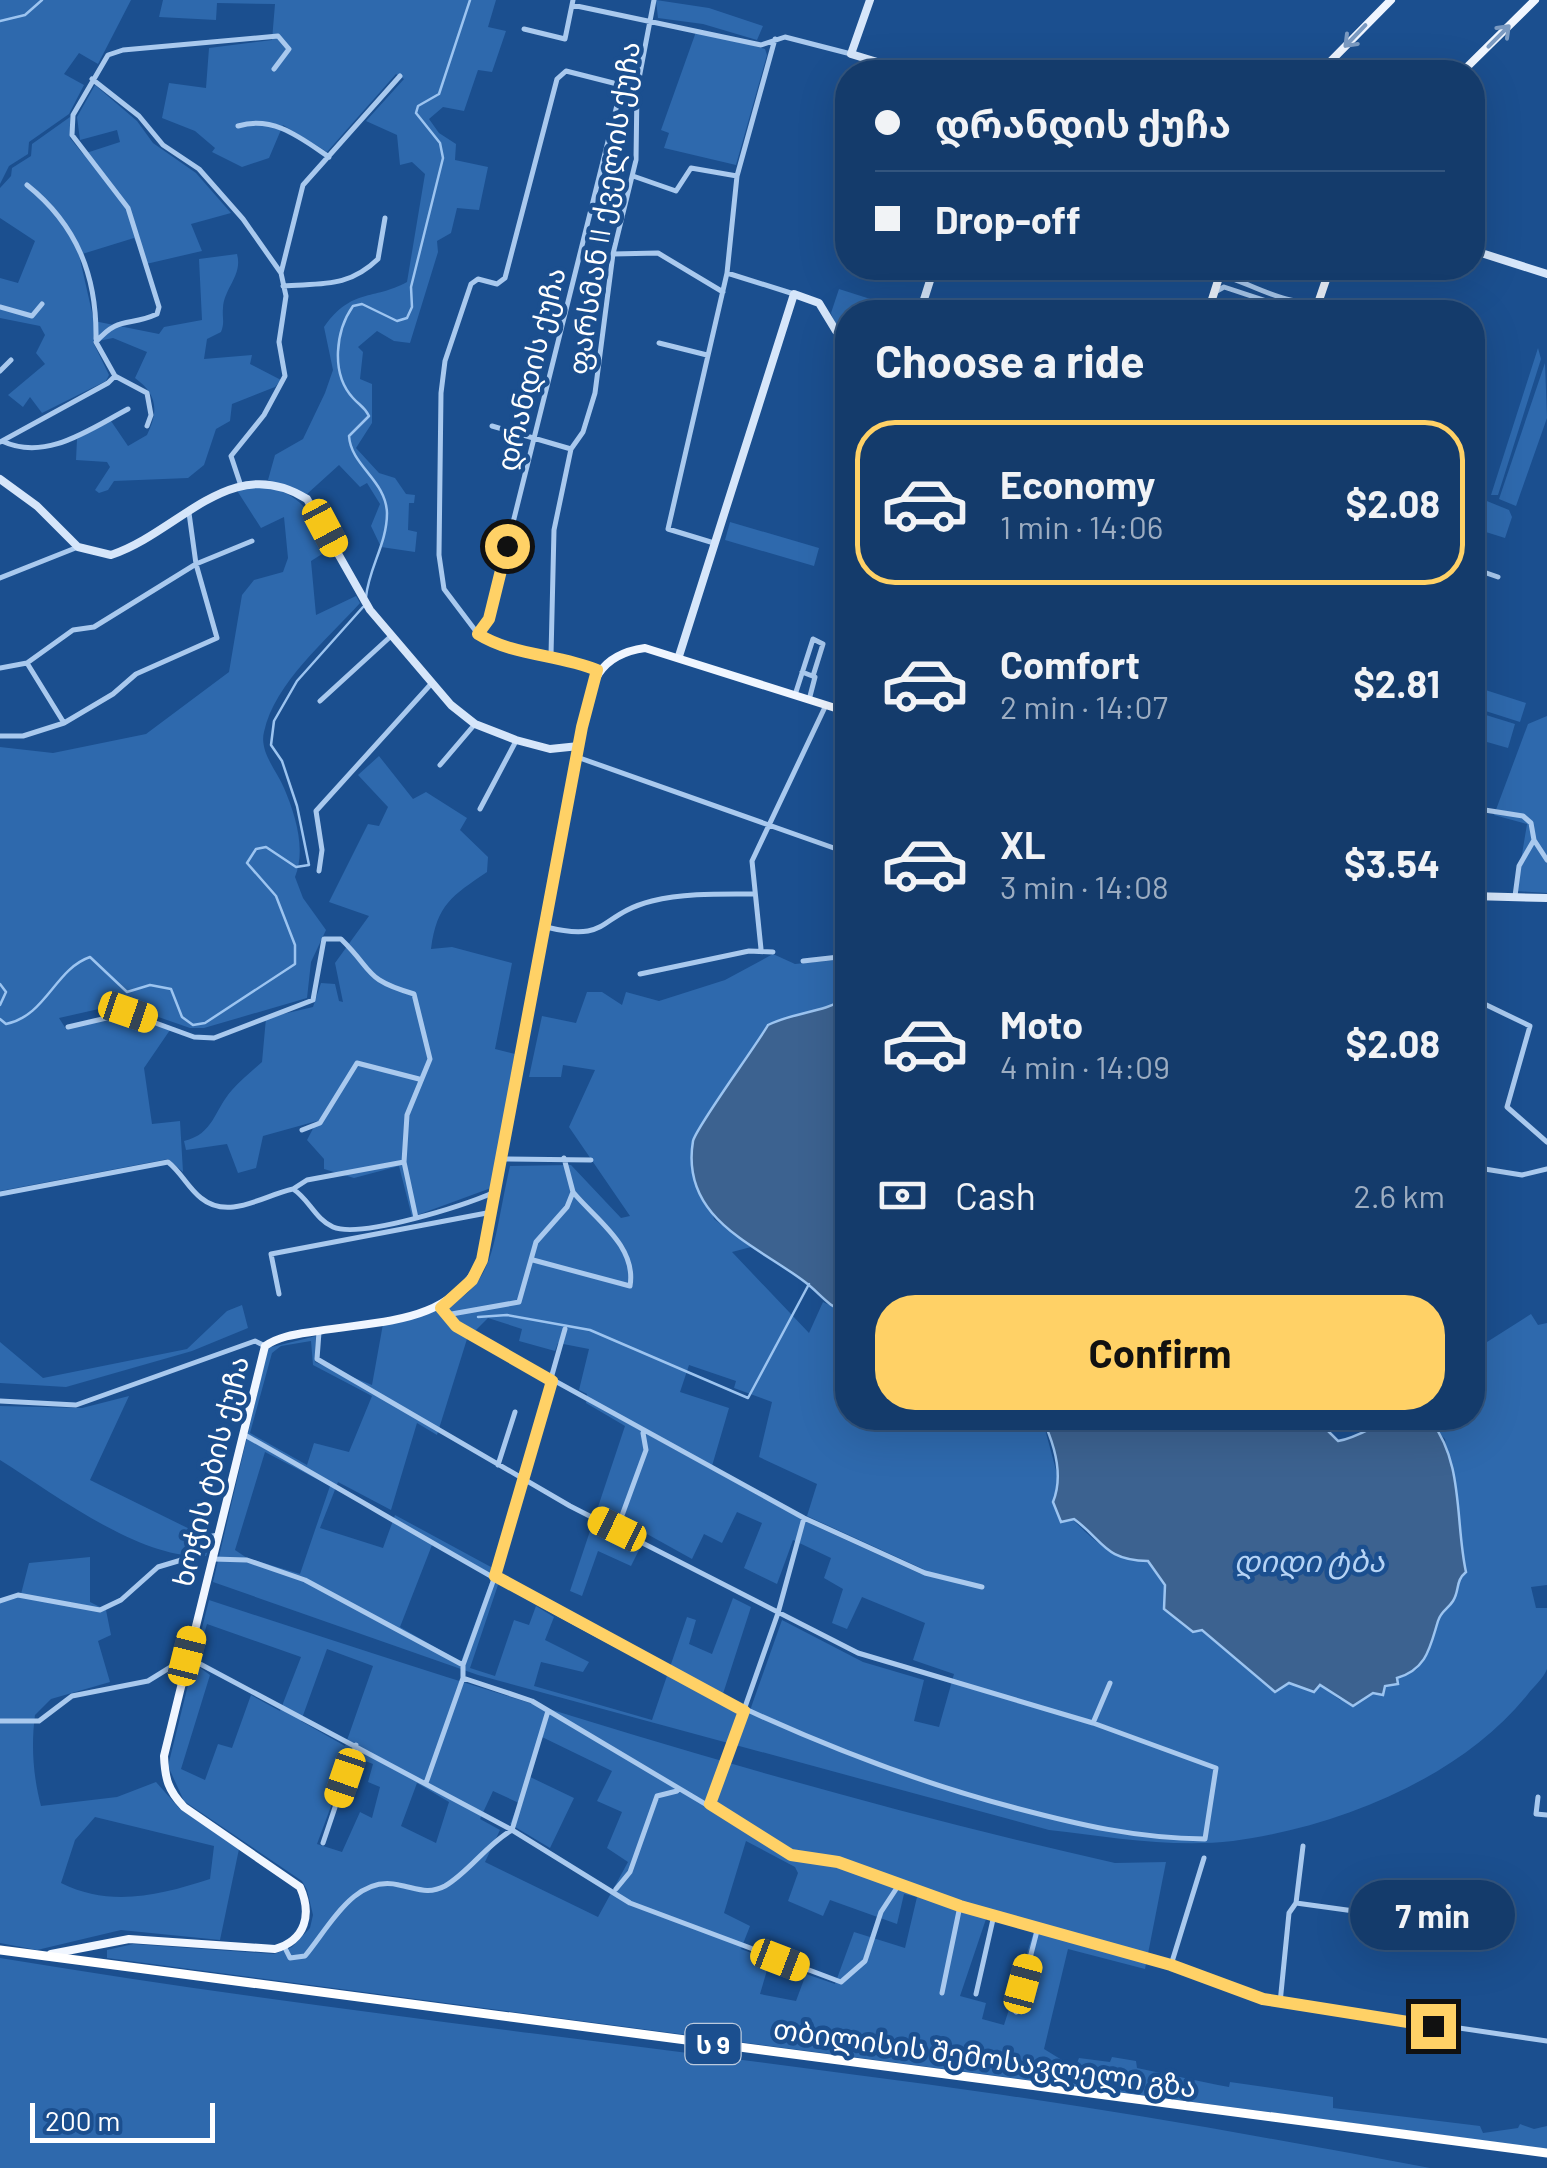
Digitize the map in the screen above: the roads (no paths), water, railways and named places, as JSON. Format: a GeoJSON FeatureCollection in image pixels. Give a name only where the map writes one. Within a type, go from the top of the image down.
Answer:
{"type":"FeatureCollection","features":[{"type":"Feature","properties":{"kind":"highway","name":"თბილისის შემოსავლელი გზა"},"geometry":{"type":"LineString","coordinates":[[0,1950],[1547,2153]]}},
{"type":"Feature","properties":{"kind":"main road"},"geometry":{"type":"LineString","coordinates":[[1332,60],[1391,0]]}},
{"type":"Feature","properties":{"kind":"main road"},"geometry":{"type":"LineString","coordinates":[[1474,60],[1535,0]]}},
{"type":"Feature","properties":{"kind":"main road"},"geometry":{"type":"LineString","coordinates":[[1212,300],[1218,280]]}},
{"type":"Feature","properties":{"kind":"main road"},"geometry":{"type":"LineString","coordinates":[[1319,300],[1326,280]]}},
{"type":"Feature","properties":{"kind":"main road"},"geometry":{"type":"LineString","coordinates":[[265,1346],[279,1338],[319,1330],[444,1311],[472,1280],[482,1260],[597,670],[632,650],[679,656],[835,708]]}},
{"type":"Feature","properties":{"kind":"main road","name":"ხოჭის ტბის ქუჩა"},"geometry":{"type":"LineString","coordinates":[[265,1346],[187,1656],[163,1772],[170,1792],[184,1807],[300,1887],[308,1904],[307,1919],[302,1931],[284,1946]]}},
{"type":"Feature","properties":{"kind":"main road"},"geometry":{"type":"LineString","coordinates":[[96,1962],[95,1954],[108,1942]]}},
{"type":"Feature","properties":{"kind":"main road"},"geometry":{"type":"LineString","coordinates":[[42,1956],[108,1942],[284,1946]]}},
{"type":"Feature","properties":{"kind":"street","name":"ფარსმან II ქველის ქუჩა"},"geometry":{"type":"LineString","coordinates":[[551,655],[554,530],[571,449],[582,432],[595,393],[614,254],[633,176],[637,88],[654,0]]}},
{"type":"Feature","properties":{"kind":"street"},"geometry":{"type":"LineString","coordinates":[[851,54],[870,0]]}},
{"type":"Feature","properties":{"kind":"street"},"geometry":{"type":"LineString","coordinates":[[524,29],[566,40],[573,3],[761,44],[785,36],[871,60]]}},
{"type":"Feature","properties":{"kind":"street"},"geometry":{"type":"LineString","coordinates":[[96,342],[116,322],[149,318],[160,307],[128,208],[72,136],[73,115],[92,79],[108,55],[123,50],[278,36],[289,49],[274,68]]}},
{"type":"Feature","properties":{"kind":"street"},"geometry":{"type":"LineString","coordinates":[[714,543],[668,528],[727,273],[738,176],[775,39]]}},
{"type":"Feature","properties":{"kind":"street"},"geometry":{"type":"LineString","coordinates":[[597,670],[551,655],[501,648],[478,634],[444,590],[440,574],[440,408],[446,361],[471,284],[478,280],[497,284],[505,278],[557,79],[566,70],[637,88]]}},
{"type":"Feature","properties":{"kind":"street"},"geometry":{"type":"LineString","coordinates":[[240,483],[231,456],[264,416],[286,376],[279,342],[281,274],[304,185],[400,76]]}},
{"type":"Feature","properties":{"kind":"street"},"geometry":{"type":"LineString","coordinates":[[92,79],[140,116],[163,145],[199,169],[244,219],[281,274]]}},
{"type":"Feature","properties":{"kind":"street","name":"დრანდის ქუჩა"},"geometry":{"type":"LineString","coordinates":[[478,634],[489,619],[622,85]]}},
{"type":"Feature","properties":{"kind":"street"},"geometry":{"type":"LineString","coordinates":[[238,126],[252,122],[282,128],[328,157]]}},
{"type":"Feature","properties":{"kind":"street"},"geometry":{"type":"LineString","coordinates":[[633,176],[676,191],[691,168],[738,176]]}},
{"type":"Feature","properties":{"kind":"street"},"geometry":{"type":"LineString","coordinates":[[27,185],[70,228],[97,300],[96,342],[115,376],[146,394],[151,415],[146,426]]}},
{"type":"Feature","properties":{"kind":"street"},"geometry":{"type":"LineString","coordinates":[[283,286],[334,286],[350,280],[378,259],[385,218]]}},
{"type":"Feature","properties":{"kind":"street"},"geometry":{"type":"LineString","coordinates":[[614,254],[658,254],[723,292]]}},
{"type":"Feature","properties":{"kind":"street"},"geometry":{"type":"LineString","coordinates":[[1485,254],[1547,274]]}},
{"type":"Feature","properties":{"kind":"street"},"geometry":{"type":"LineString","coordinates":[[727,273],[819,303],[835,329]]}},
{"type":"Feature","properties":{"kind":"street"},"geometry":{"type":"LineString","coordinates":[[1237,280],[1295,300]]}},
{"type":"Feature","properties":{"kind":"street"},"geometry":{"type":"LineString","coordinates":[[1215,292],[1224,288],[1262,300]]}},
{"type":"Feature","properties":{"kind":"street"},"geometry":{"type":"LineString","coordinates":[[679,656],[794,294]]}},
{"type":"Feature","properties":{"kind":"street"},"geometry":{"type":"LineString","coordinates":[[0,307],[32,316],[42,304]]}},
{"type":"Feature","properties":{"kind":"street"},"geometry":{"type":"LineString","coordinates":[[659,342],[708,356]]}},
{"type":"Feature","properties":{"kind":"street"},"geometry":{"type":"LineString","coordinates":[[0,371],[11,360]]}},
{"type":"Feature","properties":{"kind":"street"},"geometry":{"type":"LineString","coordinates":[[1,441],[115,376]]}},
{"type":"Feature","properties":{"kind":"street"},"geometry":{"type":"LineString","coordinates":[[1,441],[34,449],[58,444],[128,408]]}},
{"type":"Feature","properties":{"kind":"street"},"geometry":{"type":"LineString","coordinates":[[492,426],[571,449]]}},
{"type":"Feature","properties":{"kind":"street"},"geometry":{"type":"LineString","coordinates":[[0,479],[38,506],[78,547],[111,555],[240,483],[278,486],[307,500],[390,637],[431,684],[475,724],[516,740],[578,752],[766,826],[835,849]]}},
{"type":"Feature","properties":{"kind":"street"},"geometry":{"type":"LineString","coordinates":[[0,736],[23,736],[64,723],[114,694],[136,674],[217,638],[196,564],[189,513]]}},
{"type":"Feature","properties":{"kind":"street"},"geometry":{"type":"LineString","coordinates":[[0,668],[27,664],[72,630],[94,626],[196,564],[252,541]]}},
{"type":"Feature","properties":{"kind":"street"},"geometry":{"type":"LineString","coordinates":[[0,578],[78,547]]}},
{"type":"Feature","properties":{"kind":"street"},"geometry":{"type":"LineString","coordinates":[[1485,572],[1498,577]]}},
{"type":"Feature","properties":{"kind":"street"},"geometry":{"type":"LineString","coordinates":[[320,701],[390,637]]}},
{"type":"Feature","properties":{"kind":"street"},"geometry":{"type":"LineString","coordinates":[[795,695],[813,639],[822,642],[809,700]]}},
{"type":"Feature","properties":{"kind":"street"},"geometry":{"type":"LineString","coordinates":[[27,664],[64,723]]}},
{"type":"Feature","properties":{"kind":"street"},"geometry":{"type":"LineString","coordinates":[[802,672],[813,676]]}},
{"type":"Feature","properties":{"kind":"street"},"geometry":{"type":"LineString","coordinates":[[319,870],[322,850],[316,811],[431,684]]}},
{"type":"Feature","properties":{"kind":"street"},"geometry":{"type":"LineString","coordinates":[[761,948],[752,894],[752,861],[826,705]]}},
{"type":"Feature","properties":{"kind":"street"},"geometry":{"type":"LineString","coordinates":[[440,765],[475,724]]}},
{"type":"Feature","properties":{"kind":"street"},"geometry":{"type":"LineString","coordinates":[[480,809],[516,740]]}},
{"type":"Feature","properties":{"kind":"street"},"geometry":{"type":"LineString","coordinates":[[1485,810],[1526,817],[1547,860]]}},
{"type":"Feature","properties":{"kind":"street"},"geometry":{"type":"LineString","coordinates":[[1515,896],[1521,861],[1534,840]]}},
{"type":"Feature","properties":{"kind":"street"},"geometry":{"type":"LineString","coordinates":[[546,927],[588,934],[598,932],[622,910],[656,900],[752,894]]}},
{"type":"Feature","properties":{"kind":"street"},"geometry":{"type":"LineString","coordinates":[[1485,896],[1547,898]]}},
{"type":"Feature","properties":{"kind":"street"},"geometry":{"type":"LineString","coordinates":[[68,1027],[128,1012],[194,1037],[234,1034],[263,1016],[312,1000],[320,949],[332,936],[348,946],[368,976],[385,988],[414,994],[430,1058],[407,1114],[404,1162],[416,1218]]}},
{"type":"Feature","properties":{"kind":"street"},"geometry":{"type":"LineString","coordinates":[[640,974],[761,948],[773,952]]}},
{"type":"Feature","properties":{"kind":"street"},"geometry":{"type":"LineString","coordinates":[[804,960],[835,957]]}},
{"type":"Feature","properties":{"kind":"street"},"geometry":{"type":"LineString","coordinates":[[1485,1004],[1530,1026],[1507,1107],[1547,1142]]}},
{"type":"Feature","properties":{"kind":"street"},"geometry":{"type":"LineString","coordinates":[[302,1130],[320,1124],[357,1062],[419,1079]]}},
{"type":"Feature","properties":{"kind":"street"},"geometry":{"type":"LineString","coordinates":[[533,1260],[630,1286],[624,1254],[604,1222],[573,1192],[564,1158]]}},
{"type":"Feature","properties":{"kind":"street"},"geometry":{"type":"LineString","coordinates":[[502,1159],[591,1160]]}},
{"type":"Feature","properties":{"kind":"street"},"geometry":{"type":"LineString","coordinates":[[0,1194],[168,1162],[203,1200],[222,1208],[293,1189],[306,1180],[404,1162]]}},
{"type":"Feature","properties":{"kind":"street"},"geometry":{"type":"LineString","coordinates":[[1485,1169],[1522,1175],[1547,1169]]}},
{"type":"Feature","properties":{"kind":"street"},"geometry":{"type":"LineString","coordinates":[[293,1189],[324,1222],[338,1230],[416,1218],[495,1192]]}},
{"type":"Feature","properties":{"kind":"street"},"geometry":{"type":"LineString","coordinates":[[444,1311],[519,1302],[536,1242],[568,1206],[573,1192]]}},
{"type":"Feature","properties":{"kind":"street"},"geometry":{"type":"LineString","coordinates":[[278,1294],[271,1254],[492,1212]]}},
{"type":"Feature","properties":{"kind":"street"},"geometry":{"type":"LineString","coordinates":[[444,1311],[456,1326],[804,1518],[925,1573],[982,1587]]}},
{"type":"Feature","properties":{"kind":"street"},"geometry":{"type":"LineString","coordinates":[[426,1783],[495,1576],[565,1329]]}},
{"type":"Feature","properties":{"kind":"street"},"geometry":{"type":"LineString","coordinates":[[242,1434],[744,1711],[845,1754],[971,1796],[1118,1835],[1206,1839],[1216,1768],[1094,1723],[858,1653],[523,1480],[317,1359],[319,1330]]}},
{"type":"Feature","properties":{"kind":"street"},"geometry":{"type":"LineString","coordinates":[[0,1402],[76,1405],[255,1342],[265,1346]]}},
{"type":"Feature","properties":{"kind":"street"},"geometry":{"type":"LineString","coordinates":[[498,1466],[515,1412]]}},
{"type":"Feature","properties":{"kind":"street"},"geometry":{"type":"LineString","coordinates":[[617,1529],[646,1450],[643,1431]]}},
{"type":"Feature","properties":{"kind":"street"},"geometry":{"type":"LineString","coordinates":[[710,1804],[778,1612],[804,1518]]}},
{"type":"Feature","properties":{"kind":"street"},"geometry":{"type":"LineString","coordinates":[[0,1601],[18,1594],[100,1610],[121,1600],[158,1567],[198,1555],[202,1538],[218,1535]]}},
{"type":"Feature","properties":{"kind":"street"},"geometry":{"type":"LineString","coordinates":[[213,1559],[247,1560],[304,1580],[463,1665]]}},
{"type":"Feature","properties":{"kind":"street"},"geometry":{"type":"LineString","coordinates":[[0,1722],[39,1721],[72,1696],[148,1681],[187,1656],[512,1830],[642,1908],[841,1982],[848,1980],[865,1961],[882,1912],[900,1883]]}},
{"type":"Feature","properties":{"kind":"street"},"geometry":{"type":"LineString","coordinates":[[463,1678],[532,1701],[791,1855],[838,1862],[960,1906],[1171,1965],[1280,2002],[1547,2041]]}},
{"type":"Feature","properties":{"kind":"street"},"geometry":{"type":"LineString","coordinates":[[1094,1723],[1110,1683]]}},
{"type":"Feature","properties":{"kind":"street"},"geometry":{"type":"LineString","coordinates":[[284,1946],[290,1958],[305,1956],[354,1893],[384,1882],[423,1892],[446,1886],[490,1843],[512,1830],[548,1711]]}},
{"type":"Feature","properties":{"kind":"street"},"geometry":{"type":"LineString","coordinates":[[323,1843],[356,1745]]}},
{"type":"Feature","properties":{"kind":"street"},"geometry":{"type":"LineString","coordinates":[[616,1890],[630,1872],[657,1796],[680,1790]]}},
{"type":"Feature","properties":{"kind":"street"},"geometry":{"type":"LineString","coordinates":[[1538,1797],[1536,1814],[1547,1815]]}},
{"type":"Feature","properties":{"kind":"street"},"geometry":{"type":"LineString","coordinates":[[1280,2002],[1289,1913],[1296,1904],[1303,1846]]}},
{"type":"Feature","properties":{"kind":"street"},"geometry":{"type":"LineString","coordinates":[[1171,1965],[1204,1858]]}},
{"type":"Feature","properties":{"kind":"street"},"geometry":{"type":"LineString","coordinates":[[1296,1904],[1470,1927]]}},
{"type":"Feature","properties":{"kind":"street"},"geometry":{"type":"LineString","coordinates":[[942,1993],[960,1906]]}},
{"type":"Feature","properties":{"kind":"street"},"geometry":{"type":"LineString","coordinates":[[976,1994],[994,1915]]}},
{"type":"Feature","properties":{"kind":"street"},"geometry":{"type":"LineString","coordinates":[[1016,2012],[1038,1927]]}},
{"type":"Feature","properties":{"kind":"water"},"geometry":{"type":"Polygon","coordinates":[[[835,1004],[835,1307],[725,1227],[698,1191],[692,1168],[697,1133],[768,1025],[835,1004]]]}},
{"type":"Feature","properties":{"kind":"water","name":"დიდი ტბა"},"geometry":{"type":"Polygon","coordinates":[[[1047,1430],[1327,1430],[1338,1441],[1368,1430],[1437,1430],[1454,1474],[1466,1572],[1453,1601],[1439,1618],[1426,1656],[1415,1669],[1397,1678],[1398,1684],[1385,1686],[1383,1695],[1373,1693],[1353,1706],[1320,1685],[1314,1692],[1289,1683],[1275,1692],[1202,1630],[1193,1632],[1164,1609],[1165,1585],[1148,1561],[1113,1553],[1074,1519],[1061,1522],[1053,1502],[1058,1481],[1047,1430]]]}},
{"type":"Feature","properties":{"kind":"waterway"},"geometry":{"type":"LineString","coordinates":[[0,21],[25,15],[42,0]]}},
{"type":"Feature","properties":{"kind":"waterway"},"geometry":{"type":"LineString","coordinates":[[366,597],[387,513],[381,491],[351,447],[349,436],[369,416],[341,376],[339,339],[353,306],[362,304],[397,321],[407,318],[412,307],[411,287],[443,158],[440,143],[416,113],[418,106],[439,94],[470,0]]}},
{"type":"Feature","properties":{"kind":"waterway"},"geometry":{"type":"LineString","coordinates":[[0,1019],[6,1024],[31,1012],[68,971],[90,957],[127,992],[150,985],[171,989],[182,1017],[193,1025],[205,1023],[295,964],[295,945],[276,896],[247,863],[256,849],[266,847],[296,867],[309,865],[297,806],[282,761],[271,745],[274,721],[297,681],[363,607]]}},
{"type":"Feature","properties":{"kind":"waterway"},"geometry":{"type":"LineString","coordinates":[[0,984],[6,992],[0,1005]]}},
{"type":"Feature","properties":{"kind":"waterway"},"geometry":{"type":"LineString","coordinates":[[478,1317],[507,1315],[590,1330],[748,1398],[809,1284]]}}]}
